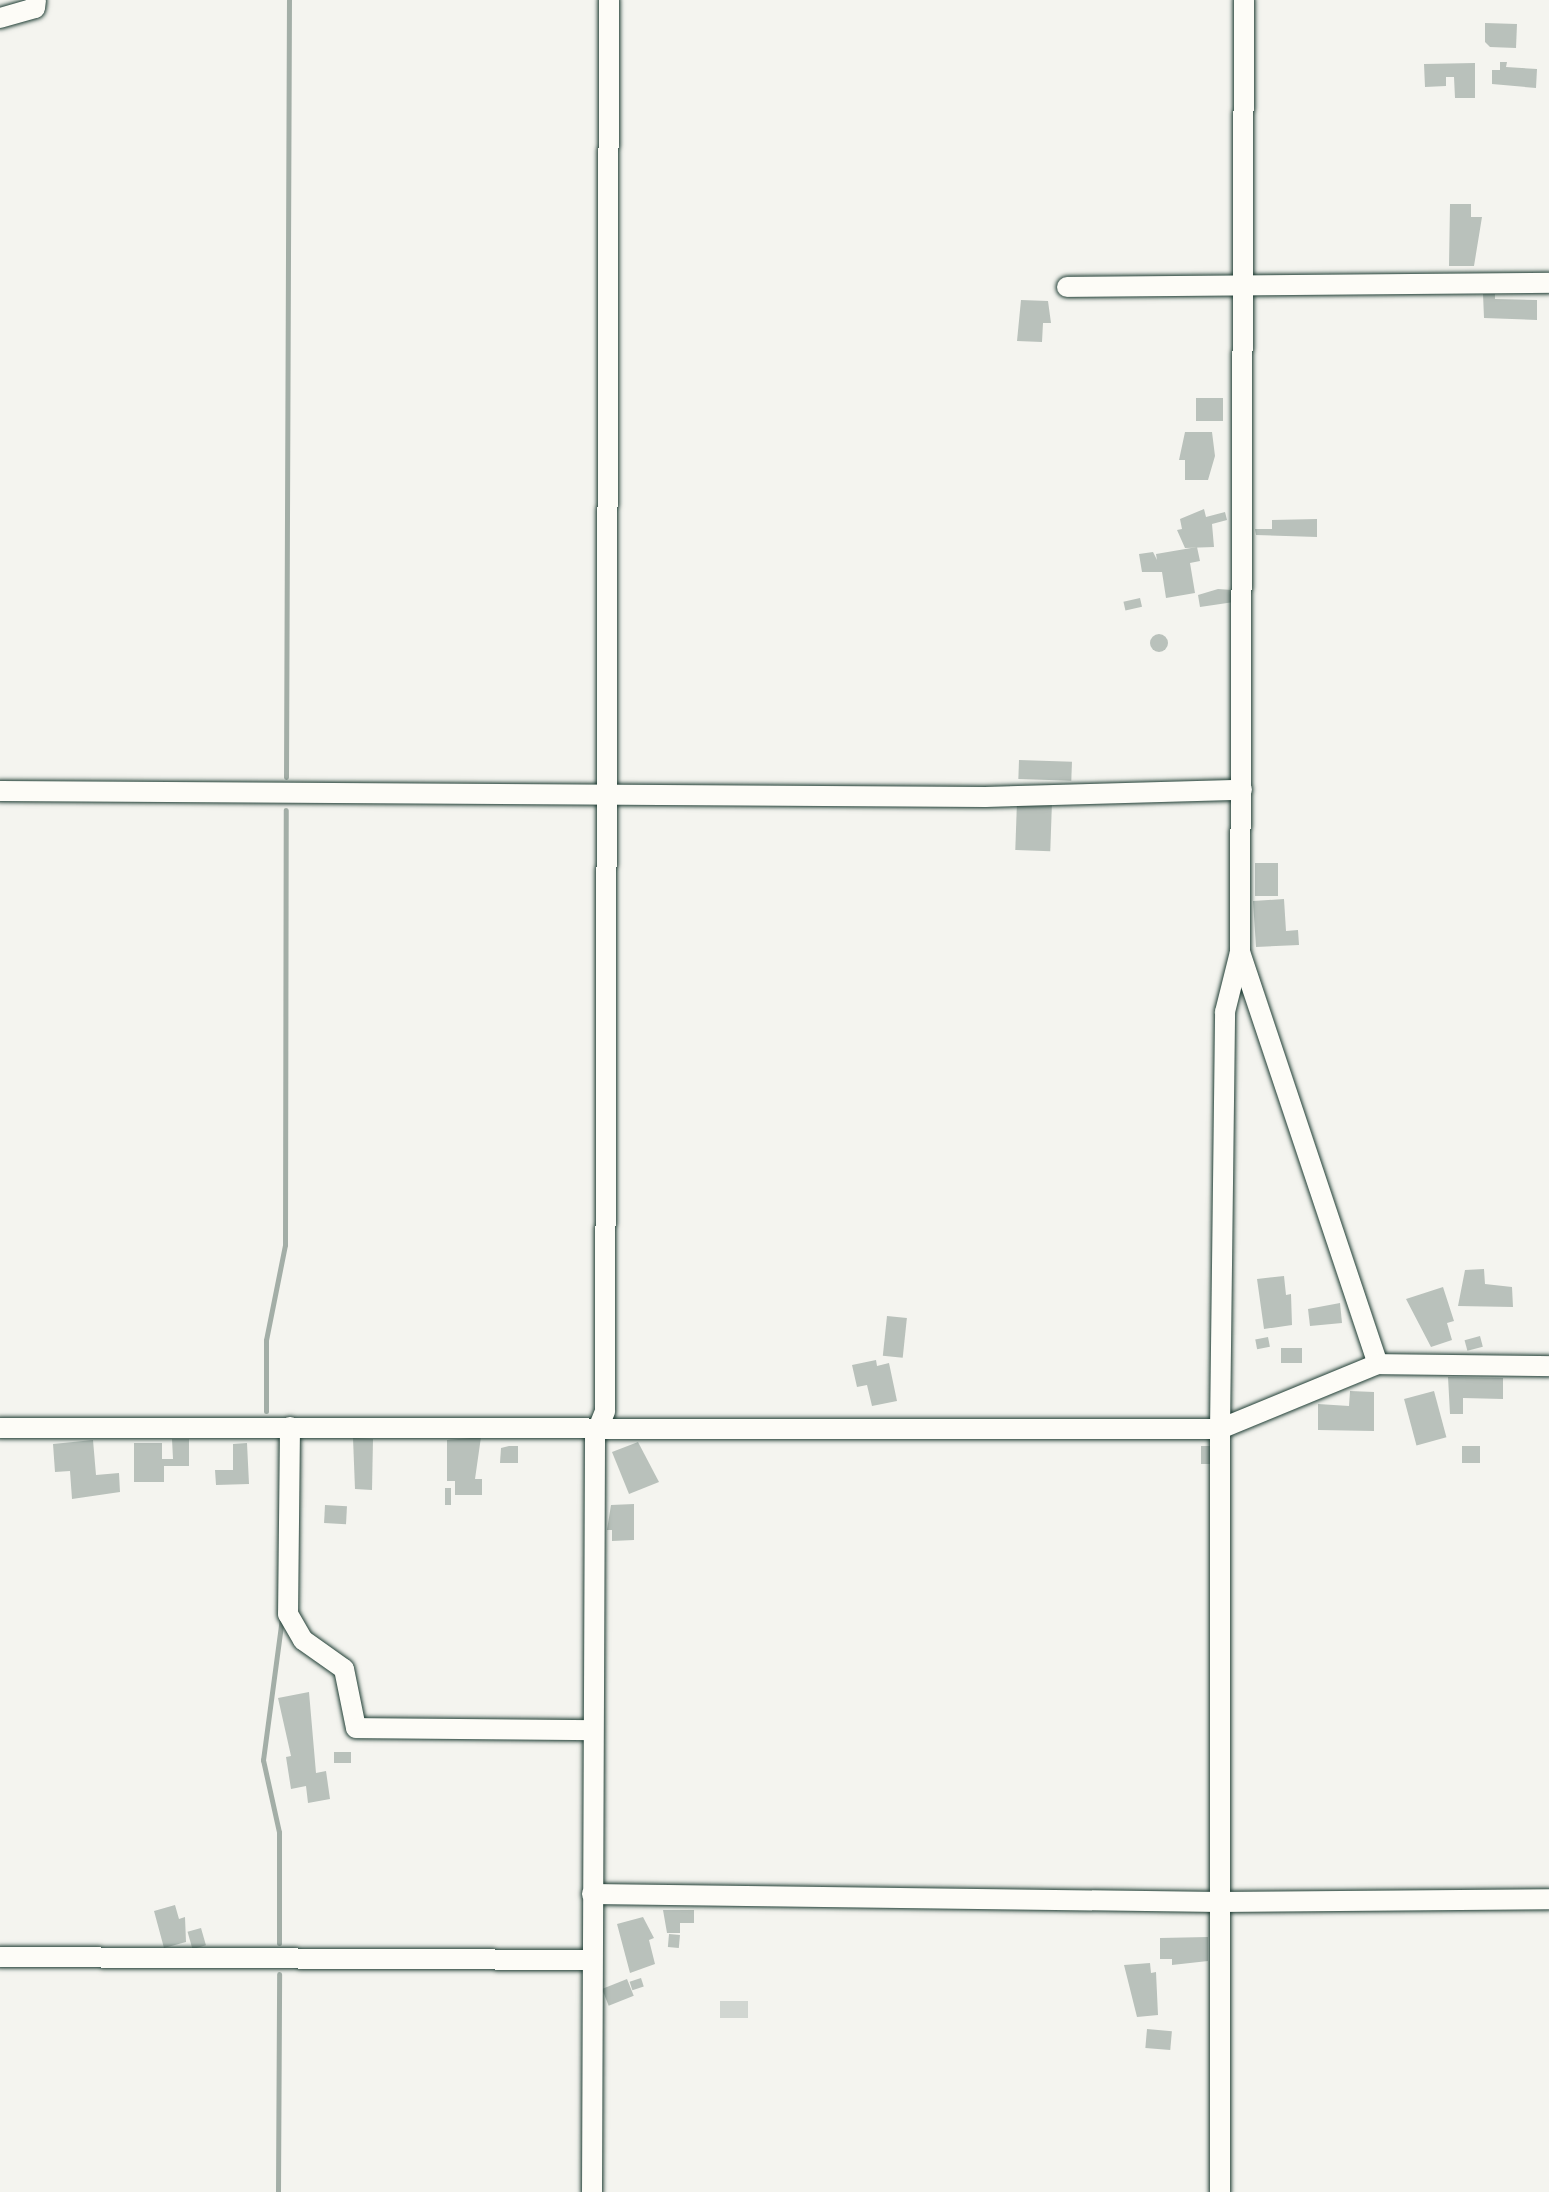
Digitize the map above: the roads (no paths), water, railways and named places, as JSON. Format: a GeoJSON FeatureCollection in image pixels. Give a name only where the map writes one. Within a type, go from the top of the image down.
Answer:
{"type":"FeatureCollection","features":[{"type":"Feature","properties":{"kind":"street"},"geometry":{"type":"LineString","coordinates":[[0,18],[35,8],[36,0]]}},
{"type":"Feature","properties":{"kind":"street"},"geometry":{"type":"LineString","coordinates":[[592,2192],[591,1730],[599,1426],[605,1411],[609,0]]}},
{"type":"Feature","properties":{"kind":"street"},"geometry":{"type":"LineString","coordinates":[[1220,2192],[1220,1429],[1225,1012],[1240,952],[1244,0]]}},
{"type":"Feature","properties":{"kind":"street"},"geometry":{"type":"LineString","coordinates":[[1067,287],[1549,283]]}},
{"type":"Feature","properties":{"kind":"street"},"geometry":{"type":"LineString","coordinates":[[0,791],[985,797],[1242,790]]}},
{"type":"Feature","properties":{"kind":"street"},"geometry":{"type":"LineString","coordinates":[[1240,952],[1378,1364]]}},
{"type":"Feature","properties":{"kind":"street"},"geometry":{"type":"LineString","coordinates":[[0,1428],[599,1426],[1220,1429],[1378,1364],[1549,1366]]}},
{"type":"Feature","properties":{"kind":"street"},"geometry":{"type":"LineString","coordinates":[[290,1427],[288,1614],[303,1640],[344,1669],[356,1728],[591,1730]]}},
{"type":"Feature","properties":{"kind":"street"},"geometry":{"type":"LineString","coordinates":[[592,1894],[1220,1902],[1549,1899]]}},
{"type":"Feature","properties":{"kind":"street"},"geometry":{"type":"LineString","coordinates":[[0,1957],[591,1960]]}},
{"type":"Feature","properties":{"kind":"waterway"},"geometry":{"type":"LineString","coordinates":[[286,777],[289,0]]}},
{"type":"Feature","properties":{"kind":"waterway"},"geometry":{"type":"LineString","coordinates":[[266,1411],[266,1340],[285,1245],[286,810]]}},
{"type":"Feature","properties":{"kind":"waterway"},"geometry":{"type":"LineString","coordinates":[[279,1943],[279,1832],[263,1760],[282,1618]]}},
{"type":"Feature","properties":{"kind":"waterway"},"geometry":{"type":"LineString","coordinates":[[278,2192],[279,1974]]}}]}
